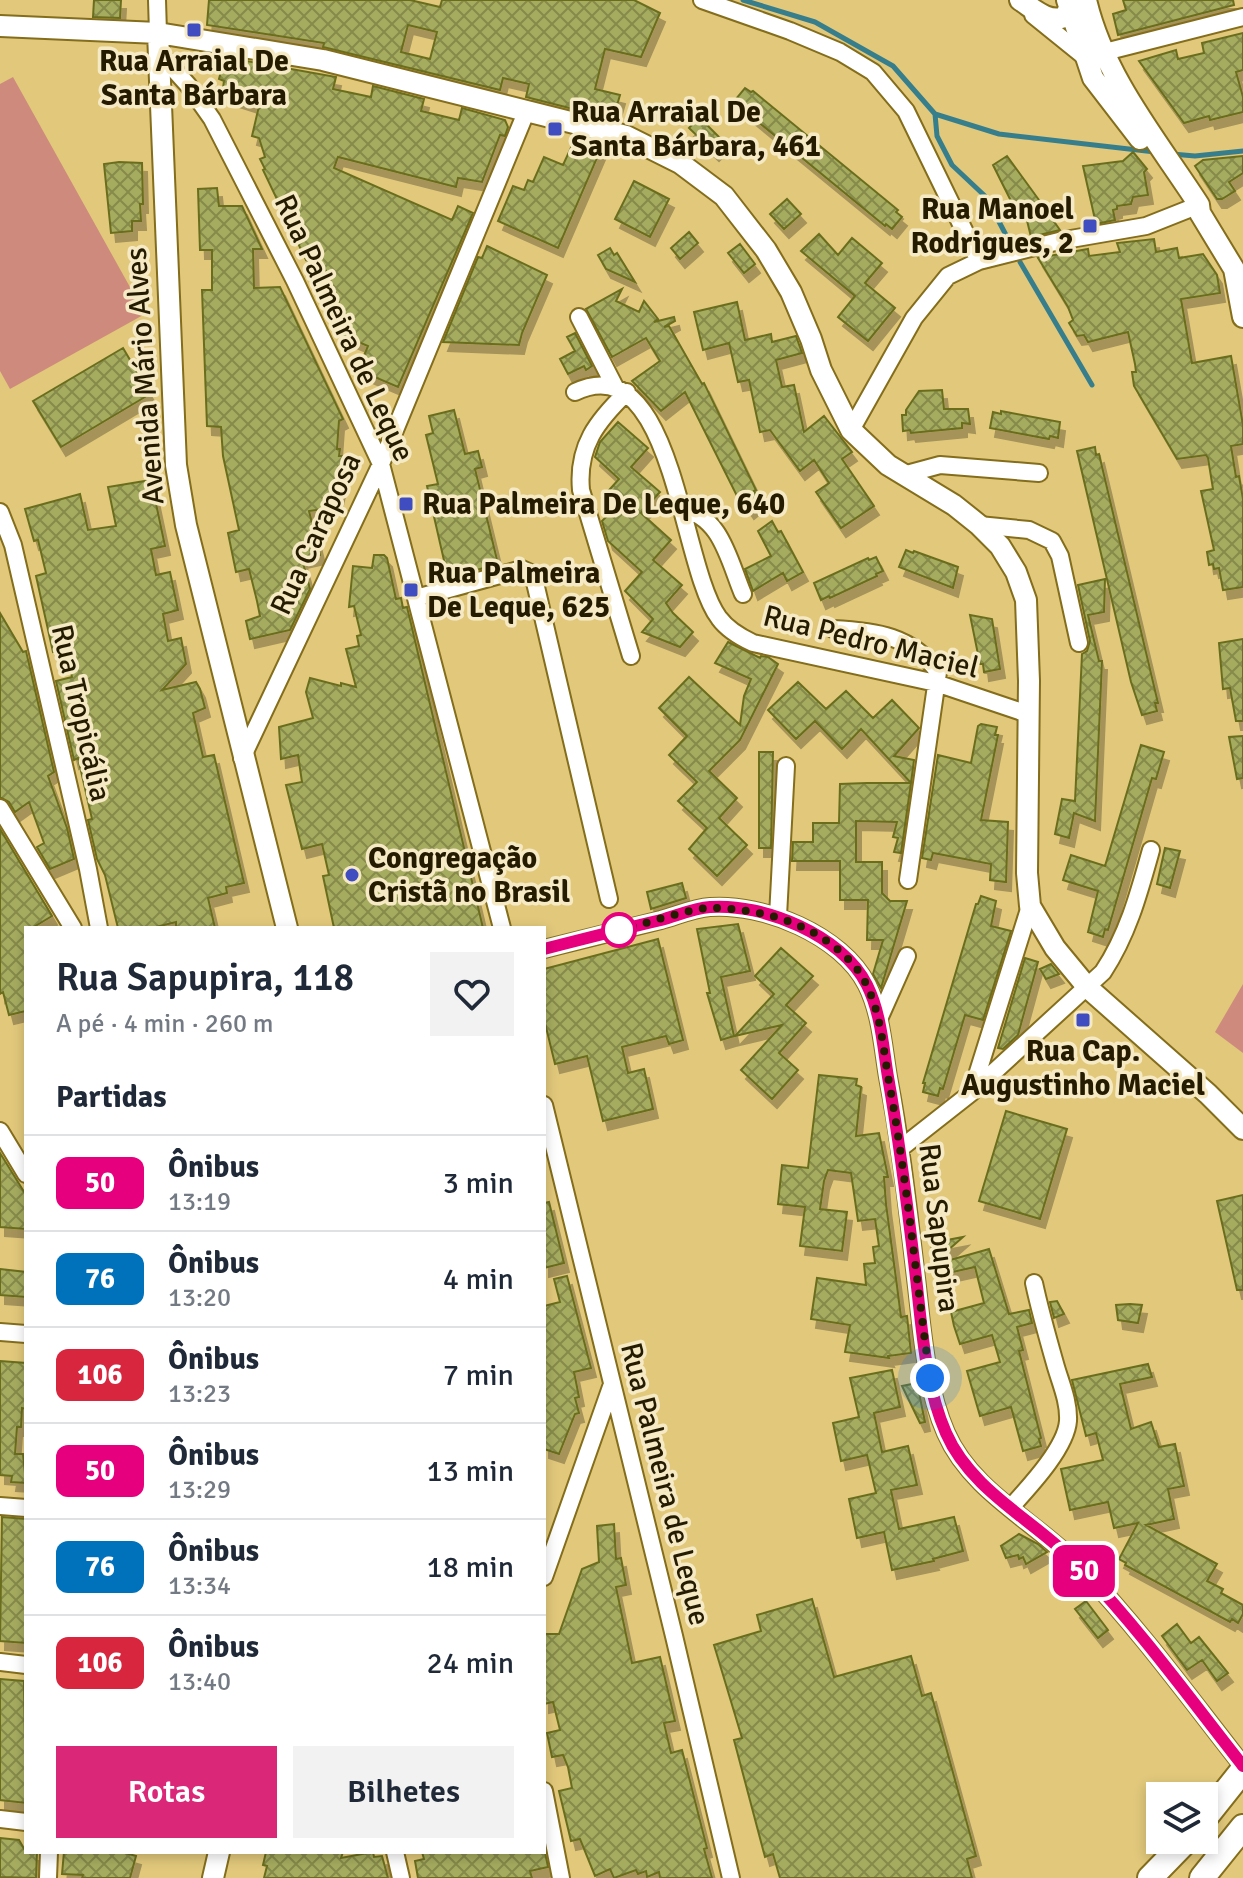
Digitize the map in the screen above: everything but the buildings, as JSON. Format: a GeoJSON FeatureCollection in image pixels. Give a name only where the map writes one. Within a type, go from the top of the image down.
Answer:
{"type":"FeatureCollection","features":[{"type":"Feature","properties":{"kind":"main road"},"geometry":{"type":"LineString","coordinates":[[1218,1801],[1243,1768]]}},
{"type":"Feature","properties":{"kind":"main road"},"geometry":{"type":"LineString","coordinates":[[1202,1878],[1243,1827]]}},
{"type":"Feature","properties":{"kind":"main road"},"geometry":{"type":"LineString","coordinates":[[1150,1878],[1173,1854]]}},
{"type":"Feature","properties":{"kind":"street","name":"Avenida Mário Alves"},"geometry":{"type":"LineString","coordinates":[[157,0],[176,465],[186,525],[286,926]]}},
{"type":"Feature","properties":{"kind":"street"},"geometry":{"type":"LineString","coordinates":[[702,0],[840,52],[873,72],[906,111],[979,261]]}},
{"type":"Feature","properties":{"kind":"street"},"geometry":{"type":"LineString","coordinates":[[1017,0],[1053,19],[1065,17],[1074,3]]}},
{"type":"Feature","properties":{"kind":"street"},"geometry":{"type":"LineString","coordinates":[[1017,0],[1094,54],[1243,17]]}},
{"type":"Feature","properties":{"kind":"street"},"geometry":{"type":"LineString","coordinates":[[1074,3],[1094,54],[1093,78],[1139,127],[1238,266],[1243,317]]}},
{"type":"Feature","properties":{"kind":"street"},"geometry":{"type":"LineString","coordinates":[[0,26],[323,60],[626,136],[680,163],[724,196],[766,250],[791,292],[827,383],[851,430],[868,448],[903,475],[954,505],[979,525],[1000,546],[1016,572],[1026,600],[1029,681],[1027,873],[1030,906],[971,1093]]}},
{"type":"Feature","properties":{"kind":"street","name":"Rua Palmeira de Leque"},"geometry":{"type":"LineString","coordinates":[[159,43],[212,119],[295,281],[381,464],[501,926]]}},
{"type":"Feature","properties":{"kind":"street","name":"Rua Caraposa"},"geometry":{"type":"LineString","coordinates":[[242,758],[381,464],[527,110]]}},
{"type":"Feature","properties":{"kind":"street"},"geometry":{"type":"LineString","coordinates":[[851,430],[923,306],[948,276],[979,261],[1059,241],[1146,226],[1197,209]]}},
{"type":"Feature","properties":{"kind":"street","name":"Rua Pedro Maciel"},"geometry":{"type":"LineString","coordinates":[[579,317],[621,390],[636,400],[650,420],[669,464],[700,580],[719,618],[740,637],[753,643],[936,683],[1028,714]]}},
{"type":"Feature","properties":{"kind":"street"},"geometry":{"type":"LineString","coordinates":[[575,392],[587,386],[621,390],[589,435],[579,473],[581,490],[631,656]]}},
{"type":"Feature","properties":{"kind":"street"},"geometry":{"type":"LineString","coordinates":[[903,475],[940,465],[1039,473]]}},
{"type":"Feature","properties":{"kind":"street"},"geometry":{"type":"LineString","coordinates":[[680,509],[690,510],[709,520],[719,535],[743,594]]}},
{"type":"Feature","properties":{"kind":"street","name":"Rua Tropicália"},"geometry":{"type":"LineString","coordinates":[[0,512],[13,545],[99,926]]}},
{"type":"Feature","properties":{"kind":"street"},"geometry":{"type":"LineString","coordinates":[[979,525],[1029,530],[1052,541],[1060,556],[1079,643]]}},
{"type":"Feature","properties":{"kind":"street"},"geometry":{"type":"LineString","coordinates":[[416,598],[522,569],[533,574],[609,899]]}},
{"type":"Feature","properties":{"kind":"street"},"geometry":{"type":"LineString","coordinates":[[833,629],[877,634],[903,641],[924,654],[938,672],[908,880]]}},
{"type":"Feature","properties":{"kind":"street"},"geometry":{"type":"LineString","coordinates":[[778,916],[786,766]]}},
{"type":"Feature","properties":{"kind":"street"},"geometry":{"type":"LineString","coordinates":[[0,808],[72,926]]}},
{"type":"Feature","properties":{"kind":"street"},"geometry":{"type":"LineString","coordinates":[[901,1148],[971,1093],[1088,988],[1118,950],[1132,917],[1151,850]]}},
{"type":"Feature","properties":{"kind":"street"},"geometry":{"type":"LineString","coordinates":[[1030,906],[1055,948],[1088,988],[1243,1129]]}},
{"type":"Feature","properties":{"kind":"street","name":"Rua Sapupira"},"geometry":{"type":"LineString","coordinates":[[546,948],[710,907],[778,916],[802,927],[852,962],[867,985],[879,1019],[901,1148],[922,1324],[945,1433],[965,1467],[1081,1567],[1118,1608],[1243,1768]]}},
{"type":"Feature","properties":{"kind":"street"},"geometry":{"type":"LineString","coordinates":[[879,1019],[907,956]]}},
{"type":"Feature","properties":{"kind":"street","name":"Rua Palmeira de Leque"},"geometry":{"type":"LineString","coordinates":[[546,1113],[731,1878]]}},
{"type":"Feature","properties":{"kind":"street"},"geometry":{"type":"LineString","coordinates":[[0,1131],[24,1171]]}},
{"type":"Feature","properties":{"kind":"street"},"geometry":{"type":"LineString","coordinates":[[1011,1507],[1053,1455],[1068,1422],[1066,1401],[1034,1283]]}},
{"type":"Feature","properties":{"kind":"street"},"geometry":{"type":"LineString","coordinates":[[0,1332],[24,1334]]}},
{"type":"Feature","properties":{"kind":"street"},"geometry":{"type":"LineString","coordinates":[[546,1571],[611,1387]]}},
{"type":"Feature","properties":{"kind":"street"},"geometry":{"type":"LineString","coordinates":[[0,1506],[24,1508]]}},
{"type":"Feature","properties":{"kind":"street"},"geometry":{"type":"LineString","coordinates":[[0,1662],[24,1665]]}},
{"type":"Feature","properties":{"kind":"street"},"geometry":{"type":"LineString","coordinates":[[546,1801],[561,1878]]}},
{"type":"Feature","properties":{"kind":"street"},"geometry":{"type":"LineString","coordinates":[[0,1819],[24,1822]]}},
{"type":"Feature","properties":{"kind":"street"},"geometry":{"type":"LineString","coordinates":[[48,1878],[49,1854]]}},
{"type":"Feature","properties":{"kind":"street"},"geometry":{"type":"LineString","coordinates":[[213,1878],[219,1854]]}},
{"type":"Feature","properties":{"kind":"street"},"geometry":{"type":"LineString","coordinates":[[395,1854],[401,1878]]}},
{"type":"Feature","properties":{"kind":"shaded area"},"geometry":{"type":"Polygon","coordinates":[[[13,77],[145,314],[10,389],[0,371],[0,84],[13,77]]]}},
{"type":"Feature","properties":{"kind":"shaded area"},"geometry":{"type":"Polygon","coordinates":[[[1243,984],[1243,1053],[1215,1032],[1243,984]]]}},
{"type":"Feature","properties":{"kind":"waterway"},"geometry":{"type":"LineString","coordinates":[[743,0],[815,22],[893,66],[935,114],[999,134],[1155,152]]}},
{"type":"Feature","properties":{"kind":"waterway"},"geometry":{"type":"LineString","coordinates":[[935,114],[937,136],[952,165],[986,197],[1006,235]]}},
{"type":"Feature","properties":{"kind":"waterway"},"geometry":{"type":"LineString","coordinates":[[1172,154],[1195,156],[1243,151]]}},
{"type":"Feature","properties":{"kind":"waterway"},"geometry":{"type":"LineString","coordinates":[[1020,262],[1092,385]]}},
{"type":"Feature","properties":{"kind":"bus line","name":"50"},"geometry":{"type":"LineString","coordinates":[[546,948],[710,907],[778,916],[816,935],[852,962],[867,985],[879,1019],[901,1148],[930,1378],[945,1433],[965,1467],[1081,1567],[1118,1608],[1243,1766]]}},
{"type":"Feature","properties":{"kind":"place","name":"Rua Arraial De Santa Bárbara"},"geometry":{"type":"Point","coordinates":[194,30]}},
{"type":"Feature","properties":{"kind":"place","name":"Rua Arraial De Santa Bárbara, 461"},"geometry":{"type":"Point","coordinates":[555,129]}},
{"type":"Feature","properties":{"kind":"place","name":"Rua Manoel Rodrigues, 2"},"geometry":{"type":"Point","coordinates":[1090,226]}},
{"type":"Feature","properties":{"kind":"place","name":"Rua Palmeira De Leque, 640"},"geometry":{"type":"Point","coordinates":[406,504]}},
{"type":"Feature","properties":{"kind":"place","name":"Rua Palmeira De Leque, 625"},"geometry":{"type":"Point","coordinates":[411,590]}},
{"type":"Feature","properties":{"kind":"place","name":"Congregação Cristã no Brasil"},"geometry":{"type":"Point","coordinates":[352,875]}},
{"type":"Feature","properties":{"kind":"place","name":"Rua Cap. Augustinho Maciel"},"geometry":{"type":"Point","coordinates":[1083,1020]}},
{"type":"Feature","properties":{"kind":"route"},"geometry":{"type":"LineString","coordinates":[[619,930],[710,907],[753,911],[778,916],[802,927],[852,962],[867,985],[879,1019],[901,1148],[930,1378]]}}]}
